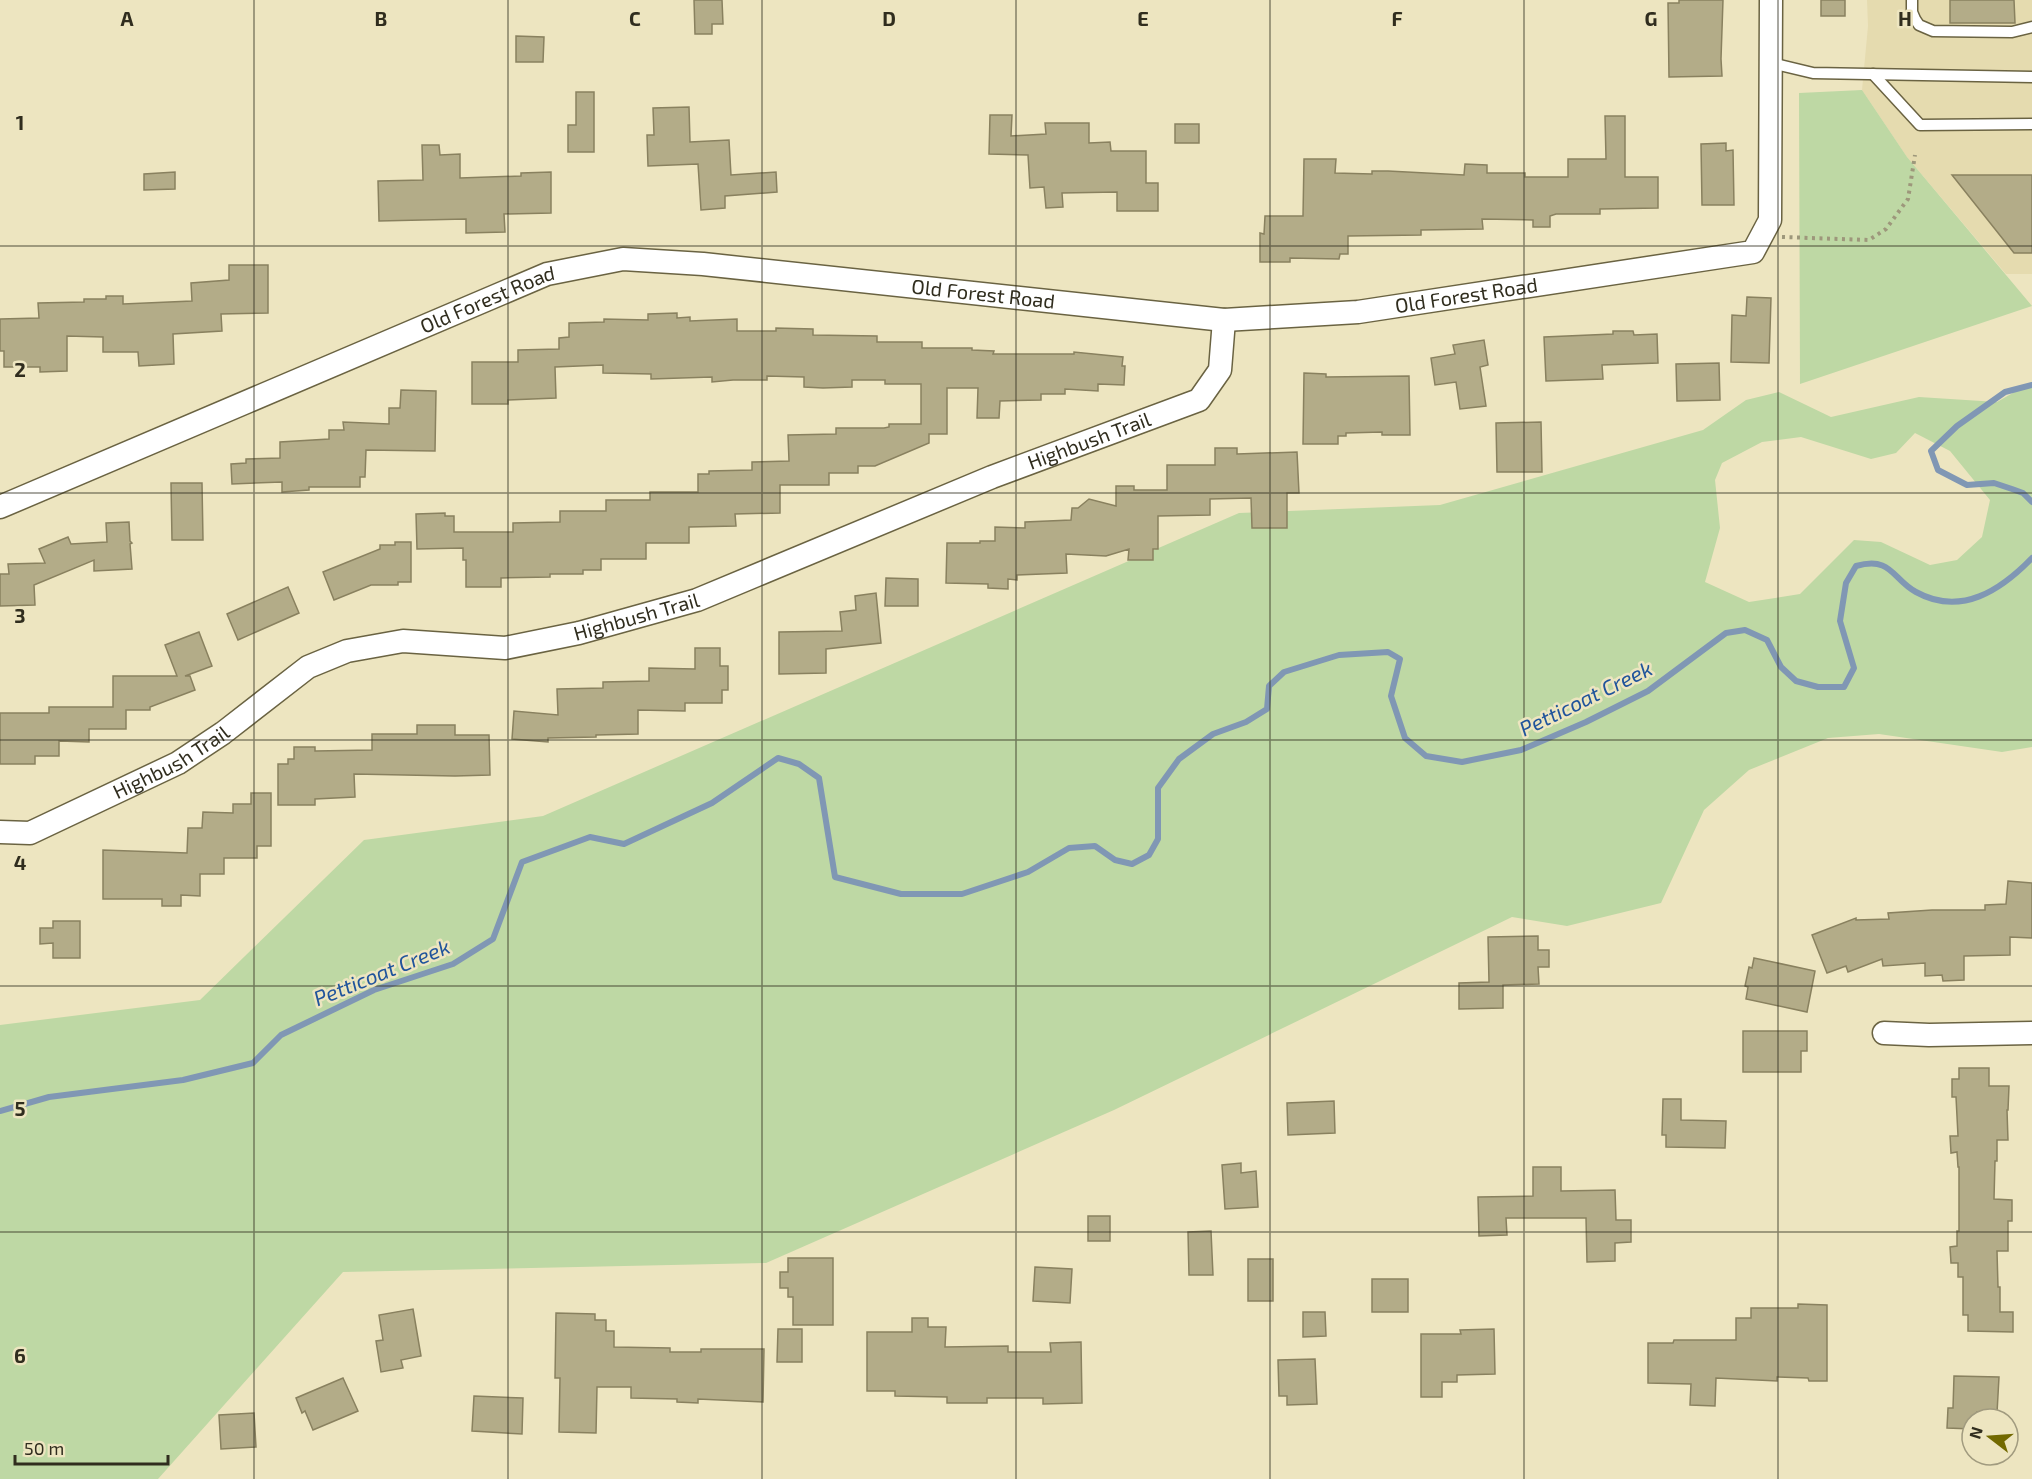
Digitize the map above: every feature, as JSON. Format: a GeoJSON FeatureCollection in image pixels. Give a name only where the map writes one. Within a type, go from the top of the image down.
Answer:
{"type":"FeatureCollection","features":[{"type":"Feature","properties":{"kind":"street"},"geometry":{"type":"LineString","coordinates":[[1753,252],[1770,220],[1771,0]]}},
{"type":"Feature","properties":{"kind":"street","name":"Old Forest Road"},"geometry":{"type":"LineString","coordinates":[[0,507],[547,274],[623,259],[703,264],[1224,320],[1358,312],[1753,252]]}},
{"type":"Feature","properties":{"kind":"street","name":"Highbush Trail"},"geometry":{"type":"LineString","coordinates":[[0,832],[30,833],[178,763],[224,733],[308,667],[346,651],[404,641],[505,648],[579,633],[697,600],[992,477],[1199,400],[1220,370],[1224,320]]}},
{"type":"Feature","properties":{"kind":"street"},"geometry":{"type":"LineString","coordinates":[[1884,1033],[1929,1035],[2032,1033]]}},
{"type":"Feature","properties":{"kind":"lane"},"geometry":{"type":"LineString","coordinates":[[1912,0],[1912,12],[1919,25],[1933,31],[2012,32],[2032,27]]}},
{"type":"Feature","properties":{"kind":"lane"},"geometry":{"type":"LineString","coordinates":[[1771,63],[1813,73],[2032,77]]}},
{"type":"Feature","properties":{"kind":"lane"},"geometry":{"type":"LineString","coordinates":[[1874,74],[1920,125],[2032,124]]}},
{"type":"Feature","properties":{"kind":"path"},"geometry":{"type":"LineString","coordinates":[[1753,252],[1776,237],[1869,240],[1886,229],[1908,198],[1915,155]]}},
{"type":"Feature","properties":{"kind":"shaded area"},"geometry":{"type":"Polygon","coordinates":[[[1867,0],[2032,0],[2032,274],[2006,274],[1907,157],[1862,90],[1868,26],[1867,0]]]}},
{"type":"Feature","properties":{"kind":"green space"},"geometry":{"type":"Polygon","coordinates":[[[1862,90],[1907,157],[2032,306],[1800,384],[1799,93],[1862,90]]]}},
{"type":"Feature","properties":{"kind":"green space"},"geometry":{"type":"Polygon","coordinates":[[[2032,382],[2032,747],[2002,752],[1879,734],[1828,738],[1749,770],[1704,810],[1661,903],[1567,926],[1512,917],[1114,1110],[766,1263],[343,1272],[158,1479],[0,1479],[0,1025],[200,1000],[364,840],[543,816],[1239,513],[1440,505],[1703,430],[1746,400],[1779,392],[1831,417],[1919,397],[1997,402],[2032,382]],[[1915,433],[1896,453],[1871,459],[1801,437],[1762,442],[1722,463],[1715,480],[1720,528],[1705,582],[1749,602],[1800,594],[1854,540],[1881,542],[1930,565],[1957,560],[1982,537],[1990,500],[1950,451],[1915,433]]]}},
{"type":"Feature","properties":{"kind":"building"},"geometry":{"type":"Polygon","coordinates":[[[694,0],[722,0],[723,24],[712,24],[712,34],[695,34],[694,0]]]}},
{"type":"Feature","properties":{"kind":"building"},"geometry":{"type":"Polygon","coordinates":[[[1679,0],[1723,0],[1722,76],[1669,77],[1668,3],[1679,3],[1679,0]]]}},
{"type":"Feature","properties":{"kind":"building"},"geometry":{"type":"Polygon","coordinates":[[[1821,0],[1845,0],[1845,16],[1821,16],[1821,0]]]}},
{"type":"Feature","properties":{"kind":"building"},"geometry":{"type":"Polygon","coordinates":[[[1950,0],[2014,0],[2015,23],[1950,23],[1950,0]]]}},
{"type":"Feature","properties":{"kind":"building"},"geometry":{"type":"Polygon","coordinates":[[[516,36],[544,37],[543,62],[516,62],[516,36]]]}},
{"type":"Feature","properties":{"kind":"building"},"geometry":{"type":"Polygon","coordinates":[[[576,92],[594,92],[594,152],[568,152],[568,125],[576,125],[576,92]]]}},
{"type":"Feature","properties":{"kind":"building"},"geometry":{"type":"Polygon","coordinates":[[[689,107],[690,142],[729,140],[731,175],[776,172],[777,192],[725,196],[725,208],[701,210],[698,164],[648,166],[647,135],[654,135],[653,108],[689,107]]]}},
{"type":"Feature","properties":{"kind":"building"},"geometry":{"type":"Polygon","coordinates":[[[990,115],[1012,115],[1011,136],[1046,134],[1045,123],[1089,123],[1089,143],[1110,142],[1111,151],[1146,151],[1146,183],[1158,183],[1158,211],[1117,211],[1117,192],[1062,193],[1063,207],[1046,208],[1044,187],[1030,188],[1028,155],[989,154],[990,115]]]}},
{"type":"Feature","properties":{"kind":"building"},"geometry":{"type":"Polygon","coordinates":[[[1605,116],[1625,116],[1625,177],[1658,177],[1658,208],[1600,209],[1600,214],[1556,214],[1550,216],[1550,227],[1533,227],[1533,220],[1482,219],[1483,229],[1421,230],[1421,235],[1348,236],[1348,254],[1340,254],[1339,259],[1290,258],[1290,262],[1260,262],[1260,233],[1264,234],[1265,216],[1303,216],[1304,159],[1336,159],[1335,173],[1372,174],[1372,171],[1388,171],[1464,175],[1465,164],[1487,165],[1487,173],[1525,173],[1525,177],[1568,177],[1568,159],[1606,159],[1605,116]]]}},
{"type":"Feature","properties":{"kind":"building"},"geometry":{"type":"Polygon","coordinates":[[[1175,124],[1199,124],[1199,143],[1175,143],[1175,124]]]}},
{"type":"Feature","properties":{"kind":"building"},"geometry":{"type":"Polygon","coordinates":[[[1726,143],[1726,151],[1733,150],[1734,205],[1702,205],[1701,144],[1726,143]]]}},
{"type":"Feature","properties":{"kind":"building"},"geometry":{"type":"Polygon","coordinates":[[[422,145],[439,145],[440,155],[460,154],[460,178],[521,176],[521,173],[551,172],[551,213],[504,214],[505,232],[466,233],[466,219],[379,221],[378,181],[423,180],[422,145]]]}},
{"type":"Feature","properties":{"kind":"building"},"geometry":{"type":"Polygon","coordinates":[[[175,172],[175,189],[144,190],[144,174],[175,172]]]}},
{"type":"Feature","properties":{"kind":"building"},"geometry":{"type":"Polygon","coordinates":[[[1952,175],[2032,175],[2032,253],[2014,253],[1952,175]]]}},
{"type":"Feature","properties":{"kind":"building"},"geometry":{"type":"Polygon","coordinates":[[[229,265],[268,265],[268,313],[221,314],[222,331],[173,334],[174,364],[139,366],[138,352],[103,352],[103,337],[67,336],[67,371],[40,372],[40,367],[4,367],[4,351],[0,351],[0,319],[39,318],[38,303],[84,302],[84,299],[106,299],[106,296],[123,296],[123,304],[192,301],[191,283],[229,280],[229,265]]]}},
{"type":"Feature","properties":{"kind":"building"},"geometry":{"type":"Polygon","coordinates":[[[1747,297],[1771,298],[1769,363],[1731,362],[1732,315],[1746,316],[1747,297]]]}},
{"type":"Feature","properties":{"kind":"building"},"geometry":{"type":"Polygon","coordinates":[[[677,313],[677,318],[690,317],[690,321],[737,319],[737,331],[776,331],[776,328],[813,329],[813,335],[877,336],[877,342],[922,342],[922,348],[972,348],[972,350],[994,351],[993,354],[1074,354],[1074,352],[1123,357],[1124,385],[1098,384],[1098,391],[1065,389],[1065,394],[1041,394],[1041,400],[1000,401],[999,418],[977,418],[978,388],[947,388],[947,434],[929,434],[929,443],[875,466],[858,466],[858,473],[829,473],[829,485],[780,485],[780,513],[735,514],[736,526],[689,527],[689,543],[646,543],[646,559],[601,559],[601,570],[583,570],[583,574],[550,574],[550,577],[501,578],[501,587],[466,587],[466,560],[463,560],[463,548],[417,549],[416,514],[445,513],[445,516],[454,516],[454,532],[513,532],[513,523],[560,522],[560,511],[606,511],[606,500],[650,500],[650,492],[698,492],[698,474],[709,474],[709,471],[752,470],[752,462],[789,461],[788,435],[836,434],[836,428],[884,428],[889,427],[889,424],[921,424],[921,384],[885,384],[885,380],[852,380],[852,387],[823,388],[804,387],[804,377],[767,376],[767,380],[712,382],[712,377],[651,379],[651,374],[603,373],[603,365],[555,367],[556,398],[508,400],[508,404],[472,404],[472,362],[518,362],[518,350],[559,349],[559,338],[569,337],[569,323],[604,322],[604,319],[648,320],[648,314],[677,313]]]}},
{"type":"Feature","properties":{"kind":"building"},"geometry":{"type":"Polygon","coordinates":[[[1613,331],[1633,331],[1634,335],[1657,334],[1658,363],[1602,365],[1603,379],[1546,381],[1544,337],[1613,334],[1613,331]]]}},
{"type":"Feature","properties":{"kind":"building"},"geometry":{"type":"Polygon","coordinates":[[[1484,340],[1488,365],[1480,367],[1486,406],[1460,409],[1456,382],[1435,385],[1431,358],[1455,354],[1453,345],[1484,340]]]}},
{"type":"Feature","properties":{"kind":"building"},"geometry":{"type":"Polygon","coordinates":[[[1719,363],[1720,400],[1677,401],[1676,364],[1719,363]]]}},
{"type":"Feature","properties":{"kind":"building"},"geometry":{"type":"Polygon","coordinates":[[[1304,373],[1326,374],[1326,377],[1409,376],[1410,435],[1382,435],[1382,432],[1346,433],[1346,436],[1338,436],[1338,444],[1303,444],[1304,373]]]}},
{"type":"Feature","properties":{"kind":"building"},"geometry":{"type":"Polygon","coordinates":[[[401,390],[436,391],[435,451],[366,450],[365,477],[360,477],[360,487],[309,487],[309,490],[282,492],[282,482],[232,484],[231,464],[246,463],[246,459],[280,458],[280,442],[329,439],[329,430],[344,430],[343,422],[389,424],[389,408],[400,408],[401,390]]]}},
{"type":"Feature","properties":{"kind":"building"},"geometry":{"type":"Polygon","coordinates":[[[1541,422],[1542,472],[1497,472],[1496,423],[1541,422]]]}},
{"type":"Feature","properties":{"kind":"building"},"geometry":{"type":"Polygon","coordinates":[[[1215,448],[1237,448],[1237,454],[1297,452],[1299,493],[1287,493],[1287,528],[1252,528],[1251,498],[1210,499],[1210,515],[1158,516],[1158,549],[1153,549],[1153,560],[1128,560],[1129,549],[1106,556],[1066,554],[1067,573],[1017,575],[1017,580],[1008,579],[1008,589],[988,588],[988,584],[946,583],[947,543],[995,541],[995,527],[1025,528],[1025,522],[1071,520],[1072,508],[1078,508],[1089,499],[1116,506],[1116,486],[1134,486],[1134,490],[1167,490],[1167,465],[1215,465],[1215,448]]]}},
{"type":"Feature","properties":{"kind":"building"},"geometry":{"type":"Polygon","coordinates":[[[171,483],[202,483],[203,540],[172,540],[171,483]]]}},
{"type":"Feature","properties":{"kind":"building"},"geometry":{"type":"Polygon","coordinates":[[[129,522],[132,569],[94,571],[94,560],[34,585],[35,605],[0,606],[0,574],[9,574],[8,564],[45,563],[39,549],[68,537],[71,544],[107,542],[106,523],[129,522]]]}},
{"type":"Feature","properties":{"kind":"building"},"geometry":{"type":"Polygon","coordinates":[[[395,542],[411,542],[411,582],[398,582],[398,585],[371,585],[334,600],[323,572],[380,549],[380,545],[395,545],[395,542]]]}},
{"type":"Feature","properties":{"kind":"building"},"geometry":{"type":"Polygon","coordinates":[[[886,578],[918,579],[918,606],[885,606],[886,578]]]}},
{"type":"Feature","properties":{"kind":"building"},"geometry":{"type":"Polygon","coordinates":[[[288,587],[299,613],[238,640],[227,614],[288,587]]]}},
{"type":"Feature","properties":{"kind":"building"},"geometry":{"type":"Polygon","coordinates":[[[876,593],[881,643],[826,649],[826,673],[779,674],[779,632],[842,631],[840,612],[856,610],[855,596],[876,593]]]}},
{"type":"Feature","properties":{"kind":"building"},"geometry":{"type":"Polygon","coordinates":[[[199,632],[212,666],[185,676],[190,676],[195,690],[150,707],[150,710],[126,710],[126,729],[89,729],[89,742],[59,741],[59,756],[35,756],[35,764],[0,764],[0,713],[49,713],[49,707],[113,707],[113,676],[177,676],[165,645],[199,632]]]}},
{"type":"Feature","properties":{"kind":"building"},"geometry":{"type":"Polygon","coordinates":[[[695,648],[720,648],[720,666],[728,666],[728,690],[722,690],[722,703],[685,703],[685,711],[638,710],[638,734],[548,738],[548,742],[512,739],[514,711],[558,715],[557,689],[603,688],[603,682],[649,681],[649,668],[695,669],[695,648]]]}},
{"type":"Feature","properties":{"kind":"building"},"geometry":{"type":"Polygon","coordinates":[[[417,725],[455,725],[455,735],[489,735],[490,775],[354,774],[355,797],[315,799],[315,805],[278,805],[278,764],[288,764],[288,759],[294,759],[294,747],[315,747],[315,751],[372,750],[372,734],[417,734],[417,725]]]}},
{"type":"Feature","properties":{"kind":"building"},"geometry":{"type":"Polygon","coordinates":[[[251,793],[271,793],[271,846],[257,846],[257,858],[224,858],[224,874],[200,874],[200,896],[181,895],[181,906],[162,906],[162,899],[103,899],[103,850],[187,853],[188,828],[202,828],[203,812],[233,813],[233,804],[251,804],[251,793]]]}},
{"type":"Feature","properties":{"kind":"building"},"geometry":{"type":"Polygon","coordinates":[[[2008,881],[2032,883],[2032,938],[2010,937],[2010,955],[1964,956],[1964,980],[1943,981],[1942,975],[1925,976],[1925,963],[1883,966],[1882,959],[1848,972],[1846,966],[1827,973],[1812,935],[1856,918],[1856,920],[1889,919],[1888,913],[1985,910],[1985,905],[2006,904],[2008,881]]]}},
{"type":"Feature","properties":{"kind":"building"},"geometry":{"type":"Polygon","coordinates":[[[53,921],[80,921],[80,958],[53,958],[53,943],[40,944],[40,928],[53,928],[53,921]]]}},
{"type":"Feature","properties":{"kind":"building"},"geometry":{"type":"Polygon","coordinates":[[[1538,936],[1538,950],[1549,950],[1549,967],[1538,967],[1539,984],[1503,985],[1503,1008],[1459,1009],[1459,983],[1489,982],[1488,937],[1538,936]]]}},
{"type":"Feature","properties":{"kind":"building"},"geometry":{"type":"Polygon","coordinates":[[[1754,958],[1815,971],[1807,1012],[1746,999],[1748,987],[1745,986],[1749,967],[1752,968],[1754,958]]]}},
{"type":"Feature","properties":{"kind":"building"},"geometry":{"type":"Polygon","coordinates":[[[1743,1031],[1807,1031],[1807,1051],[1801,1051],[1801,1072],[1743,1072],[1743,1031]]]}},
{"type":"Feature","properties":{"kind":"building"},"geometry":{"type":"Polygon","coordinates":[[[1959,1068],[1989,1068],[1989,1086],[2009,1086],[2008,1140],[1997,1140],[1994,1199],[2012,1200],[2012,1221],[2008,1221],[2008,1251],[1997,1251],[2000,1312],[2013,1312],[2013,1332],[1968,1331],[1968,1315],[1963,1315],[1963,1277],[1958,1277],[1958,1263],[1951,1263],[1950,1247],[1957,1246],[1957,1231],[1959,1231],[1959,1167],[1957,1152],[1951,1153],[1950,1136],[1958,1136],[1956,1097],[1952,1097],[1952,1079],[1959,1079],[1959,1068]]]}},
{"type":"Feature","properties":{"kind":"building"},"geometry":{"type":"Polygon","coordinates":[[[1663,1099],[1681,1099],[1681,1120],[1726,1121],[1725,1148],[1666,1147],[1666,1135],[1662,1135],[1663,1099]]]}},
{"type":"Feature","properties":{"kind":"building"},"geometry":{"type":"Polygon","coordinates":[[[1334,1101],[1335,1133],[1288,1135],[1287,1103],[1334,1101]]]}},
{"type":"Feature","properties":{"kind":"building"},"geometry":{"type":"Polygon","coordinates":[[[1241,1163],[1241,1173],[1256,1171],[1258,1207],[1225,1209],[1222,1165],[1241,1163]]]}},
{"type":"Feature","properties":{"kind":"building"},"geometry":{"type":"Polygon","coordinates":[[[1533,1167],[1561,1167],[1561,1191],[1615,1190],[1616,1220],[1631,1220],[1631,1242],[1615,1243],[1615,1261],[1587,1262],[1586,1218],[1506,1218],[1507,1235],[1479,1236],[1478,1197],[1533,1196],[1533,1167]]]}},
{"type":"Feature","properties":{"kind":"building"},"geometry":{"type":"Polygon","coordinates":[[[1088,1216],[1110,1216],[1110,1241],[1088,1241],[1088,1216]]]}},
{"type":"Feature","properties":{"kind":"building"},"geometry":{"type":"Polygon","coordinates":[[[1211,1231],[1213,1275],[1189,1275],[1188,1232],[1211,1231]]]}},
{"type":"Feature","properties":{"kind":"building"},"geometry":{"type":"Polygon","coordinates":[[[788,1258],[833,1258],[833,1325],[793,1325],[793,1297],[788,1297],[788,1288],[780,1288],[780,1272],[788,1272],[788,1258]]]}},
{"type":"Feature","properties":{"kind":"building"},"geometry":{"type":"Polygon","coordinates":[[[1248,1259],[1273,1259],[1273,1301],[1248,1301],[1248,1259]]]}},
{"type":"Feature","properties":{"kind":"building"},"geometry":{"type":"Polygon","coordinates":[[[1035,1267],[1072,1269],[1070,1303],[1033,1301],[1035,1267]]]}},
{"type":"Feature","properties":{"kind":"building"},"geometry":{"type":"Polygon","coordinates":[[[1372,1279],[1408,1279],[1408,1312],[1372,1312],[1372,1279]]]}},
{"type":"Feature","properties":{"kind":"building"},"geometry":{"type":"Polygon","coordinates":[[[1798,1304],[1827,1305],[1827,1381],[1777,1377],[1777,1381],[1716,1378],[1715,1406],[1690,1405],[1691,1384],[1648,1383],[1648,1343],[1673,1343],[1674,1340],[1736,1340],[1736,1318],[1751,1318],[1751,1308],[1798,1308],[1798,1304]]]}},
{"type":"Feature","properties":{"kind":"building"},"geometry":{"type":"Polygon","coordinates":[[[413,1309],[421,1356],[401,1360],[403,1368],[381,1372],[376,1341],[383,1340],[379,1315],[413,1309]]]}},
{"type":"Feature","properties":{"kind":"building"},"geometry":{"type":"Polygon","coordinates":[[[1303,1312],[1325,1312],[1326,1336],[1303,1337],[1303,1312]]]}},
{"type":"Feature","properties":{"kind":"building"},"geometry":{"type":"Polygon","coordinates":[[[556,1313],[595,1314],[595,1320],[606,1320],[606,1331],[614,1331],[614,1347],[670,1348],[670,1352],[701,1352],[701,1349],[764,1349],[763,1402],[698,1399],[698,1403],[677,1402],[677,1399],[631,1398],[631,1387],[597,1387],[596,1433],[559,1432],[560,1378],[555,1378],[556,1313]]]}},
{"type":"Feature","properties":{"kind":"building"},"geometry":{"type":"Polygon","coordinates":[[[912,1318],[928,1318],[928,1327],[946,1327],[945,1347],[1008,1346],[1008,1352],[1051,1352],[1050,1343],[1081,1342],[1082,1403],[1043,1404],[1043,1398],[987,1398],[987,1403],[947,1403],[947,1397],[895,1396],[895,1391],[867,1391],[867,1332],[912,1332],[912,1318]]]}},
{"type":"Feature","properties":{"kind":"building"},"geometry":{"type":"Polygon","coordinates":[[[778,1329],[802,1329],[802,1362],[777,1362],[778,1329]]]}},
{"type":"Feature","properties":{"kind":"building"},"geometry":{"type":"Polygon","coordinates":[[[1494,1329],[1495,1374],[1457,1375],[1457,1382],[1442,1382],[1442,1397],[1421,1397],[1421,1334],[1461,1334],[1460,1330],[1494,1329]]]}},
{"type":"Feature","properties":{"kind":"building"},"geometry":{"type":"Polygon","coordinates":[[[1315,1359],[1317,1404],[1287,1405],[1287,1396],[1279,1396],[1278,1360],[1315,1359]]]}},
{"type":"Feature","properties":{"kind":"building"},"geometry":{"type":"Polygon","coordinates":[[[1954,1376],[1999,1377],[1997,1407],[1960,1407],[1960,1429],[1947,1428],[1948,1408],[1953,1408],[1954,1376]]]}},
{"type":"Feature","properties":{"kind":"building"},"geometry":{"type":"Polygon","coordinates":[[[343,1378],[358,1411],[313,1430],[305,1411],[302,1413],[296,1398],[343,1378]]]}},
{"type":"Feature","properties":{"kind":"building"},"geometry":{"type":"Polygon","coordinates":[[[474,1396],[523,1398],[522,1434],[472,1431],[474,1396]]]}},
{"type":"Feature","properties":{"kind":"building"},"geometry":{"type":"Polygon","coordinates":[[[254,1413],[256,1447],[221,1449],[219,1415],[254,1413]]]}},
{"type":"Feature","properties":{"kind":"waterway","name":"Petticoat Creek"},"geometry":{"type":"LineString","coordinates":[[2032,385],[2005,392],[1957,426],[1931,451],[1938,470],[1967,485],[1994,483],[2023,493],[2032,502]]}},
{"type":"Feature","properties":{"kind":"waterway","name":"Petticoat Creek"},"geometry":{"type":"LineString","coordinates":[[0,1111],[49,1097],[183,1080],[253,1063],[281,1035],[374,990],[453,964],[493,939],[522,862],[590,837],[624,844],[712,803],[778,758],[799,764],[819,778],[835,877],[901,894],[962,894],[1028,872],[1069,848],[1095,846],[1115,860],[1132,864],[1149,855],[1158,839],[1158,788],[1179,759],[1213,734],[1246,722],[1267,709],[1269,686],[1284,672],[1339,655],[1388,652],[1400,659],[1391,696],[1405,738],[1426,756],[1462,762],[1521,750],[1586,722],[1648,691],[1726,633],[1745,630],[1767,640],[1781,667],[1796,681],[1818,687],[1844,687],[1854,668],[1840,621],[1846,583],[1856,566],[1868,564],[1884,566],[1916,592],[1949,602],[1964,601],[1994,589],[2032,558]]}}]}
